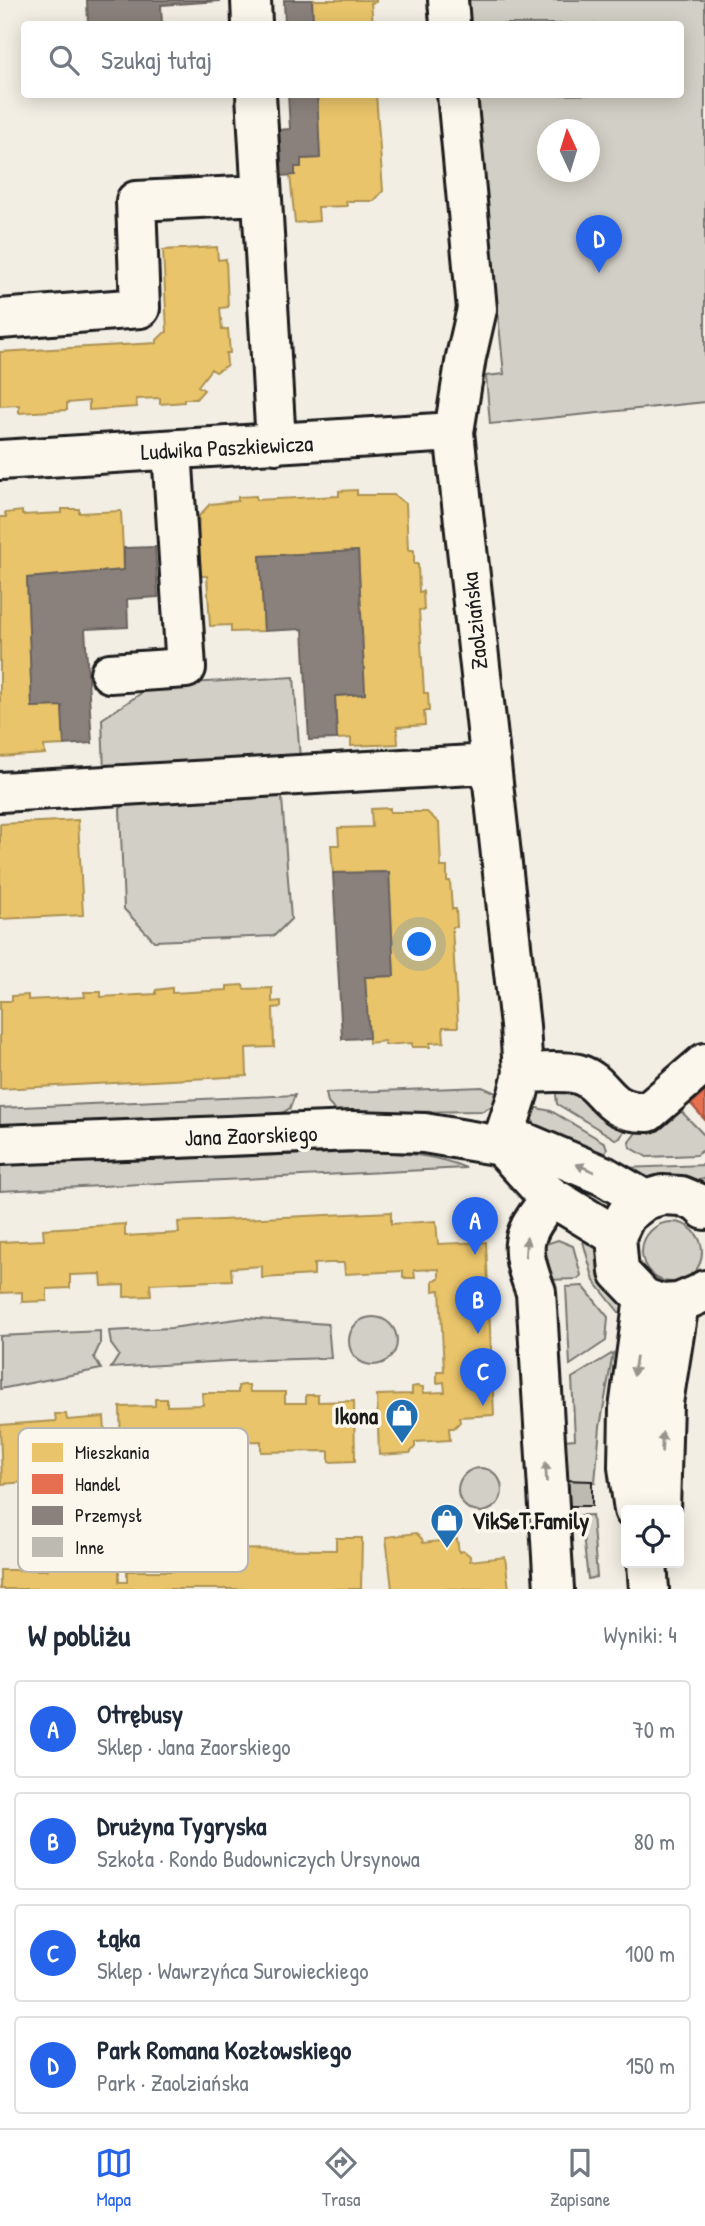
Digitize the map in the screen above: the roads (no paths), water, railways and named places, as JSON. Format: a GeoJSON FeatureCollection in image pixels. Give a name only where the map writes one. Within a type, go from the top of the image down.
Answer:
{"type":"FeatureCollection","features":[{"type":"Feature","properties":{"kind":"street"},"geometry":{"type":"LineString","coordinates":[[251,0],[252,21]]}},
{"type":"Feature","properties":{"kind":"street"},"geometry":{"type":"LineString","coordinates":[[448,0],[450,21]]}},
{"type":"Feature","properties":{"kind":"street"},"geometry":{"type":"LineString","coordinates":[[256,98],[276,444]]}},
{"type":"Feature","properties":{"kind":"street","name":"Zaolziańska"},"geometry":{"type":"LineString","coordinates":[[457,98],[477,309],[454,432],[519,1014],[523,1073],[501,1146]]}},
{"type":"Feature","properties":{"kind":"street"},"geometry":{"type":"LineString","coordinates":[[0,319],[141,308],[136,201],[261,195]]}},
{"type":"Feature","properties":{"kind":"street","name":"Ludwika Paszkiewicza"},"geometry":{"type":"LineString","coordinates":[[0,460],[454,432]]}},
{"type":"Feature","properties":{"kind":"street"},"geometry":{"type":"LineString","coordinates":[[110,673],[186,668],[172,450]]}},
{"type":"Feature","properties":{"kind":"street"},"geometry":{"type":"LineString","coordinates":[[0,792],[490,764]]}},
{"type":"Feature","properties":{"kind":"street"},"geometry":{"type":"LineString","coordinates":[[523,1073],[578,1074],[591,1081],[622,1109],[648,1112],[705,1063]]}},
{"type":"Feature","properties":{"kind":"street","name":"Jana Zaorskiego"},"geometry":{"type":"LineString","coordinates":[[0,1145],[353,1131],[424,1133],[501,1146],[526,1143],[604,1176],[645,1200]]}},
{"type":"Feature","properties":{"kind":"street"},"geometry":{"type":"LineString","coordinates":[[501,1146],[552,1197],[615,1236]]}},
{"type":"Feature","properties":{"kind":"street"},"geometry":{"type":"LineString","coordinates":[[676,1297],[619,1272],[615,1236],[626,1215],[645,1200],[663,1195],[681,1196],[703,1204]]}},
{"type":"Feature","properties":{"kind":"street"},"geometry":{"type":"LineString","coordinates":[[552,1197],[533,1219],[524,1242],[525,1265],[536,1292],[554,1589]]}},
{"type":"Feature","properties":{"kind":"street"},"geometry":{"type":"LineString","coordinates":[[633,1505],[628,1467],[629,1409],[676,1297]]}},
{"type":"Feature","properties":{"kind":"street"},"geometry":{"type":"LineString","coordinates":[[660,1505],[663,1403],[676,1297]]}},
{"type":"Feature","properties":{"kind":"street"},"geometry":{"type":"LineString","coordinates":[[647,1568],[649,1589]]}},
{"type":"Feature","properties":{"kind":"place","name":"Park Romana Kozłowskiego"},"geometry":{"type":"Point","coordinates":[599,273]}},
{"type":"Feature","properties":{"kind":"place","name":"Otrębusy"},"geometry":{"type":"Point","coordinates":[475,1255]}},
{"type":"Feature","properties":{"kind":"place","name":"Drużyna Tygryska"},"geometry":{"type":"Point","coordinates":[478,1334]}},
{"type":"Feature","properties":{"kind":"place","name":"Łąka"},"geometry":{"type":"Point","coordinates":[483,1406]}},
{"type":"Feature","properties":{"kind":"place","name":"Ikona"},"geometry":{"type":"Point","coordinates":[402,1445]}},
{"type":"Feature","properties":{"kind":"place","name":"VikSeT.Family"},"geometry":{"type":"Point","coordinates":[447,1550]}}]}
